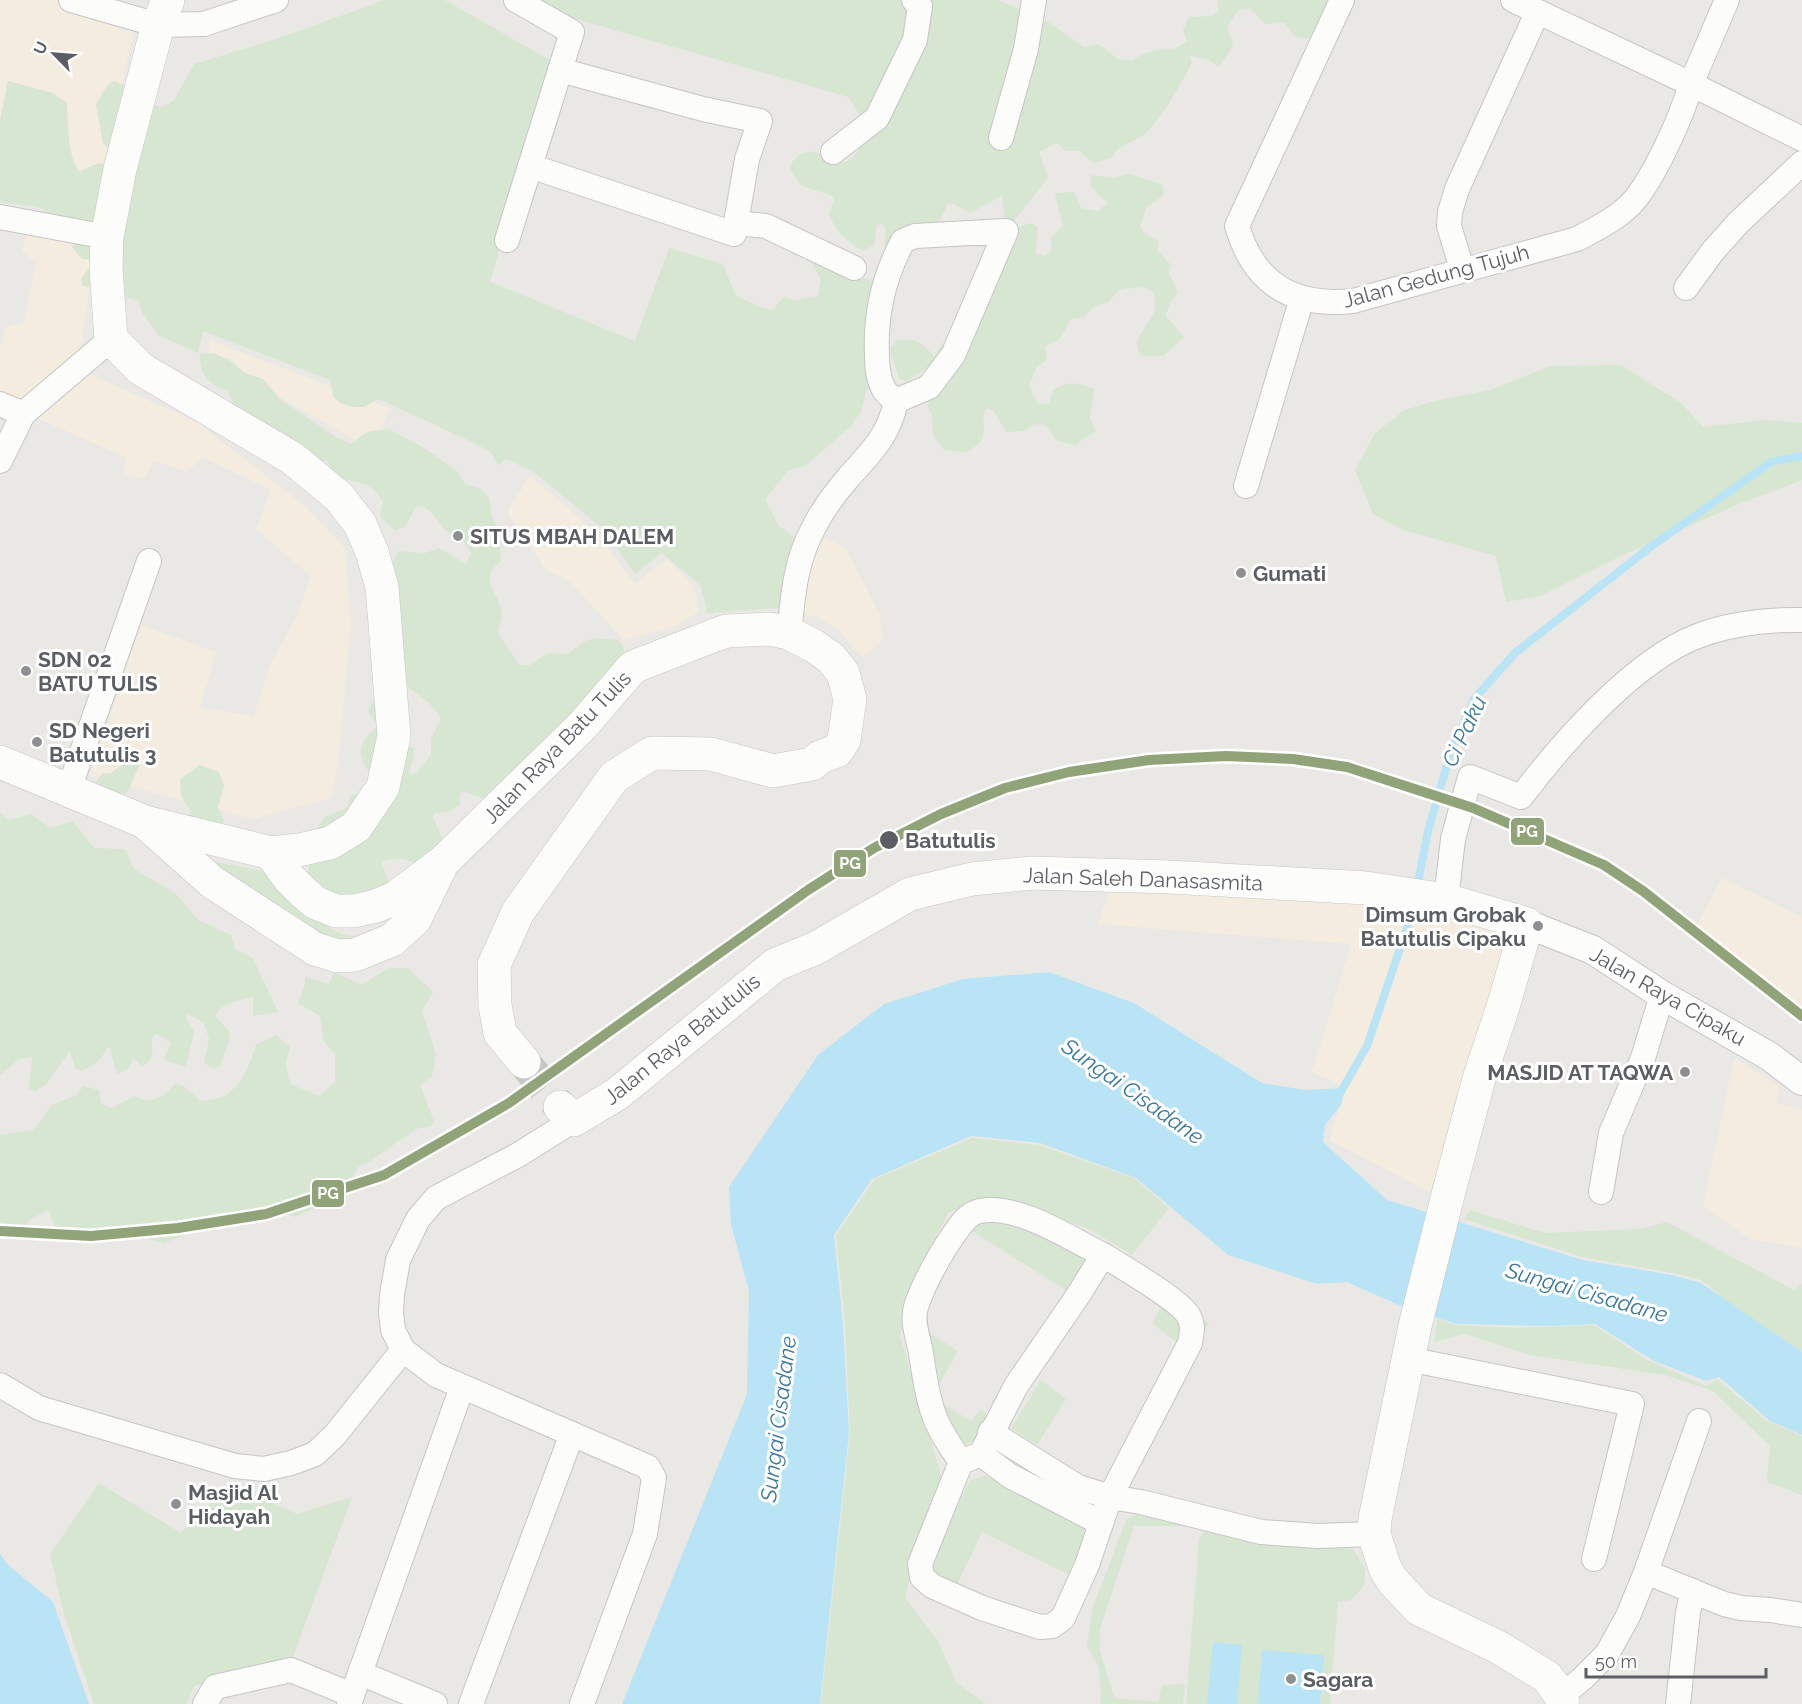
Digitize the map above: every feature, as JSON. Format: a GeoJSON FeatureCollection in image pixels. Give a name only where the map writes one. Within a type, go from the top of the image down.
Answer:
{"type":"FeatureCollection","features":[{"type":"Feature","properties":{"kind":"main road"},"geometry":{"type":"LineString","coordinates":[[0,762],[145,822],[272,853],[330,843],[356,826],[383,787],[394,736],[382,587],[372,552],[360,524],[339,497],[292,458],[141,369],[111,339],[105,268],[107,237],[120,169],[163,13]]}},
{"type":"Feature","properties":{"kind":"main road","name":"Jalan Raya Batu Tulis"},"geometry":{"type":"LineString","coordinates":[[443,862],[583,725],[633,668],[681,647],[727,631],[769,629],[789,633],[814,646],[831,658],[843,674],[850,699],[844,740],[837,751],[820,757],[812,764],[773,771],[711,754],[652,753],[614,777],[518,912],[494,965],[495,1005],[500,1033],[524,1062]]}},
{"type":"Feature","properties":{"kind":"main road"},"geometry":{"type":"LineString","coordinates":[[145,822],[212,882],[315,949],[338,956],[355,955],[392,940],[415,920],[443,862]]}},
{"type":"Feature","properties":{"kind":"main road"},"geometry":{"type":"LineString","coordinates":[[272,853],[290,879],[304,893],[316,903],[336,911],[354,911],[395,898],[443,862]]}},
{"type":"Feature","properties":{"kind":"main road","name":"Jalan Saleh Danasasmita"},"geometry":{"type":"LineString","coordinates":[[775,965],[816,948],[910,894],[972,879],[1032,873],[1169,877],[1366,888],[1446,900],[1527,924]]}},
{"type":"Feature","properties":{"kind":"main road"},"geometry":{"type":"LineString","coordinates":[[1527,924],[1479,1079],[1415,1326],[1375,1519],[1374,1534],[1385,1568],[1392,1580],[1419,1609],[1497,1647],[1546,1677],[1562,1700]]}},
{"type":"Feature","properties":{"kind":"main road","name":"Jalan Raya Batutulis"},"geometry":{"type":"LineString","coordinates":[[567,1113],[617,1094],[775,965]]}},
{"type":"Feature","properties":{"kind":"street"},"geometry":{"type":"LineString","coordinates":[[71,0],[163,13],[204,24],[276,0]]}},
{"type":"Feature","properties":{"kind":"street"},"geometry":{"type":"LineString","coordinates":[[507,240],[572,32],[516,0]]}},
{"type":"Feature","properties":{"kind":"street"},"geometry":{"type":"LineString","coordinates":[[833,152],[877,118],[915,40],[920,6],[914,0]]}},
{"type":"Feature","properties":{"kind":"street"},"geometry":{"type":"LineString","coordinates":[[1001,138],[1026,49],[1034,0]]}},
{"type":"Feature","properties":{"kind":"street","name":"Jalan Gedung Tujuh"},"geometry":{"type":"LineString","coordinates":[[1341,0],[1237,226],[1248,257],[1259,271],[1287,293],[1321,302],[1353,301],[1577,239],[1608,222],[1631,204],[1644,186],[1683,108],[1727,0]]}},
{"type":"Feature","properties":{"kind":"street"},"geometry":{"type":"LineString","coordinates":[[1513,0],[1802,139]]}},
{"type":"Feature","properties":{"kind":"street"},"geometry":{"type":"LineString","coordinates":[[1462,269],[1449,226],[1455,197],[1537,13]]}},
{"type":"Feature","properties":{"kind":"street"},"geometry":{"type":"LineString","coordinates":[[530,166],[734,234],[747,159],[760,122],[703,110],[560,70]]}},
{"type":"Feature","properties":{"kind":"street"},"geometry":{"type":"LineString","coordinates":[[1686,288],[1713,251],[1738,223],[1802,163]]}},
{"type":"Feature","properties":{"kind":"street"},"geometry":{"type":"LineString","coordinates":[[0,217],[107,237]]}},
{"type":"Feature","properties":{"kind":"street"},"geometry":{"type":"LineString","coordinates":[[736,223],[766,225],[854,268]]}},
{"type":"Feature","properties":{"kind":"street"},"geometry":{"type":"LineString","coordinates":[[1006,231],[953,355],[929,387],[896,401],[886,392],[877,373],[876,330],[884,284],[892,261],[903,241],[915,236],[1006,231]]}},
{"type":"Feature","properties":{"kind":"street"},"geometry":{"type":"LineString","coordinates":[[1246,486],[1302,298]]}},
{"type":"Feature","properties":{"kind":"street"},"geometry":{"type":"LineString","coordinates":[[0,461],[24,414],[111,339]]}},
{"type":"Feature","properties":{"kind":"street"},"geometry":{"type":"LineString","coordinates":[[789,633],[795,575],[801,553],[812,529],[834,496],[884,435],[890,424],[896,401]]}},
{"type":"Feature","properties":{"kind":"street"},"geometry":{"type":"LineString","coordinates":[[0,404],[24,414]]}},
{"type":"Feature","properties":{"kind":"street"},"geometry":{"type":"LineString","coordinates":[[68,792],[149,561]]}},
{"type":"Feature","properties":{"kind":"street"},"geometry":{"type":"LineString","coordinates":[[1446,900],[1453,839],[1470,777],[1521,797],[1585,722],[1639,673],[1663,655],[1706,633],[1771,621],[1802,620]]}},
{"type":"Feature","properties":{"kind":"street","name":"Jalan Raya Cipaku"},"geometry":{"type":"LineString","coordinates":[[1527,924],[1593,950],[1662,995],[1769,1056],[1802,1081]]}},
{"type":"Feature","properties":{"kind":"street"},"geometry":{"type":"LineString","coordinates":[[1601,1192],[1611,1133],[1642,1058],[1662,995]]}},
{"type":"Feature","properties":{"kind":"street"},"geometry":{"type":"LineString","coordinates":[[567,1113],[519,1155],[436,1198],[418,1219],[398,1260],[391,1313],[393,1330],[403,1350],[436,1375],[648,1467],[654,1478],[645,1534],[582,1704]]}},
{"type":"Feature","properties":{"kind":"street"},"geometry":{"type":"LineString","coordinates":[[1102,1255],[977,1449],[920,1564],[922,1577],[932,1586],[982,1608],[1040,1627],[1052,1626],[1063,1618],[1087,1564],[1110,1497],[1190,1342],[1193,1328],[1188,1314],[1165,1295],[1102,1255],[1039,1222],[1009,1212],[977,1211],[961,1224],[941,1254],[915,1309],[915,1325],[928,1395],[944,1436],[977,1449],[1078,1487],[1110,1497],[1141,1502],[1261,1532],[1318,1536],[1374,1534]]}},
{"type":"Feature","properties":{"kind":"street"},"geometry":{"type":"LineString","coordinates":[[0,1385],[39,1408],[235,1466],[264,1469],[291,1463],[315,1454],[335,1436],[403,1350]]}},
{"type":"Feature","properties":{"kind":"street"},"geometry":{"type":"LineString","coordinates":[[1408,1359],[1632,1404],[1594,1559]]}},
{"type":"Feature","properties":{"kind":"street"},"geometry":{"type":"LineString","coordinates":[[354,1691],[462,1387]]}},
{"type":"Feature","properties":{"kind":"street"},"geometry":{"type":"LineString","coordinates":[[1562,1700],[1607,1654],[1628,1616],[1646,1572],[1699,1421]]}},
{"type":"Feature","properties":{"kind":"street"},"geometry":{"type":"LineString","coordinates":[[471,1704],[572,1434]]}},
{"type":"Feature","properties":{"kind":"street"},"geometry":{"type":"LineString","coordinates":[[977,1449],[1010,1476],[1101,1523]]}},
{"type":"Feature","properties":{"kind":"street"},"geometry":{"type":"LineString","coordinates":[[1646,1572],[1724,1604],[1802,1615]]}},
{"type":"Feature","properties":{"kind":"street"},"geometry":{"type":"LineString","coordinates":[[1678,1704],[1693,1591]]}},
{"type":"Feature","properties":{"kind":"street"},"geometry":{"type":"LineString","coordinates":[[205,1704],[215,1687],[291,1670],[354,1691],[435,1704]]}},
{"type":"Feature","properties":{"kind":"shaded area"},"geometry":{"type":"Polygon","coordinates":[[[0,0],[76,0],[137,18],[93,210],[0,193],[0,0]]]}},
{"type":"Feature","properties":{"kind":"shaded area"},"geometry":{"type":"Polygon","coordinates":[[[30,221],[89,227],[91,276],[78,369],[197,422],[306,507],[345,548],[351,623],[339,757],[332,798],[252,819],[90,775],[141,625],[216,652],[200,708],[254,716],[269,667],[297,616],[311,576],[256,529],[271,490],[202,457],[187,472],[154,461],[143,479],[123,474],[127,458],[26,413],[0,393],[0,348],[5,328],[24,322],[36,262],[22,251],[30,221]]]}},
{"type":"Feature","properties":{"kind":"shaded area"},"geometry":{"type":"Polygon","coordinates":[[[210,340],[390,409],[370,448],[208,357],[210,340]]]}},
{"type":"Feature","properties":{"kind":"shaded area"},"geometry":{"type":"Polygon","coordinates":[[[530,476],[595,531],[635,584],[667,559],[694,586],[699,612],[673,627],[624,640],[569,581],[546,570],[507,512],[530,476]]]}},
{"type":"Feature","properties":{"kind":"shaded area"},"geometry":{"type":"Polygon","coordinates":[[[815,534],[845,547],[880,615],[882,641],[863,657],[835,627],[817,617],[797,613],[815,534]]]}},
{"type":"Feature","properties":{"kind":"shaded area"},"geometry":{"type":"Polygon","coordinates":[[[1722,878],[1802,917],[1802,1016],[1695,929],[1722,878]]]}},
{"type":"Feature","properties":{"kind":"shaded area"},"geometry":{"type":"Polygon","coordinates":[[[1110,889],[1426,907],[1513,933],[1430,1192],[1329,1140],[1346,1087],[1312,1072],[1351,944],[1098,924],[1110,889]]]}},
{"type":"Feature","properties":{"kind":"shaded area"},"geometry":{"type":"Polygon","coordinates":[[[1734,1058],[1779,1086],[1777,1103],[1802,1109],[1802,1248],[1750,1239],[1703,1206],[1734,1058]]]}},
{"type":"Feature","properties":{"kind":"green space"},"geometry":{"type":"Polygon","coordinates":[[[385,0],[445,0],[553,62],[490,282],[635,341],[669,248],[723,264],[736,296],[772,311],[783,297],[798,301],[818,296],[821,280],[810,259],[858,277],[879,282],[874,385],[866,390],[862,410],[851,426],[806,465],[788,471],[765,499],[778,525],[801,542],[792,607],[707,613],[701,586],[662,553],[635,574],[603,529],[534,472],[506,459],[498,465],[491,452],[378,399],[364,407],[353,407],[340,403],[333,396],[330,380],[203,331],[198,353],[158,335],[141,311],[139,301],[127,298],[121,287],[98,280],[88,287],[82,286],[81,279],[95,260],[82,259],[72,247],[81,235],[80,228],[38,207],[0,202],[0,120],[8,81],[53,93],[67,103],[71,149],[81,174],[82,170],[99,163],[120,169],[112,152],[103,143],[96,104],[107,86],[114,81],[135,90],[150,105],[162,107],[174,100],[194,64],[273,40],[385,0]]]}},
{"type":"Feature","properties":{"kind":"green space"},"geometry":{"type":"Polygon","coordinates":[[[531,0],[998,0],[1048,22],[1084,47],[1098,44],[1118,59],[1132,61],[1151,51],[1173,50],[1187,41],[1183,30],[1189,17],[1212,16],[1218,11],[1218,0],[1335,0],[1325,19],[1308,39],[1295,36],[1284,23],[1266,24],[1250,9],[1238,10],[1227,27],[1233,46],[1219,67],[1209,60],[1190,56],[1192,63],[1177,89],[1145,134],[1119,148],[1112,157],[1094,164],[1080,151],[1066,151],[1056,143],[1039,152],[1048,178],[1006,231],[1002,196],[970,213],[953,203],[948,204],[931,237],[891,249],[885,248],[886,229],[882,224],[877,225],[874,245],[863,251],[847,240],[835,226],[829,214],[834,200],[831,195],[802,186],[790,170],[792,162],[803,153],[812,151],[842,162],[856,154],[864,140],[858,130],[860,115],[848,97],[562,15],[531,0]]]}},
{"type":"Feature","properties":{"kind":"green space"},"geometry":{"type":"Polygon","coordinates":[[[1131,174],[1163,185],[1164,195],[1146,208],[1140,227],[1144,233],[1158,241],[1158,251],[1171,265],[1169,273],[1178,293],[1170,302],[1166,316],[1184,337],[1163,356],[1141,356],[1138,350],[1138,339],[1154,312],[1154,293],[1143,286],[1119,290],[1108,302],[1094,306],[1084,317],[1071,319],[1060,339],[1045,346],[1047,359],[1036,368],[1029,386],[1038,404],[1049,404],[1053,390],[1064,385],[1078,384],[1094,389],[1090,417],[1095,431],[1075,445],[1057,441],[1045,425],[1035,424],[1023,431],[1006,432],[993,410],[987,408],[984,416],[983,437],[979,443],[968,452],[944,450],[933,436],[932,416],[928,407],[930,389],[940,374],[925,370],[908,380],[899,379],[890,348],[897,340],[914,340],[934,356],[943,343],[955,344],[961,333],[955,315],[969,310],[1012,229],[1031,223],[1038,227],[1036,254],[1046,256],[1052,248],[1051,237],[1063,226],[1055,196],[1057,193],[1074,192],[1081,208],[1098,211],[1107,203],[1090,186],[1091,175],[1112,178],[1131,174]]]}},
{"type":"Feature","properties":{"kind":"green space"},"geometry":{"type":"Polygon","coordinates":[[[214,353],[231,361],[245,373],[263,379],[281,400],[336,437],[350,444],[367,432],[389,429],[424,448],[457,471],[465,484],[481,489],[489,498],[492,516],[500,534],[501,561],[490,574],[491,587],[502,613],[498,633],[519,665],[530,665],[548,653],[568,654],[585,641],[596,638],[617,640],[622,644],[625,653],[611,677],[498,804],[466,792],[460,793],[460,805],[448,812],[435,813],[433,817],[444,843],[420,865],[400,859],[381,862],[392,890],[388,911],[307,884],[311,840],[325,817],[347,808],[351,795],[366,794],[382,787],[368,771],[361,756],[363,742],[378,726],[368,712],[374,699],[394,691],[404,746],[414,748],[410,774],[415,774],[431,755],[431,739],[441,718],[429,703],[393,676],[388,569],[399,551],[425,553],[439,548],[466,564],[471,553],[463,538],[449,533],[428,509],[423,507],[417,506],[405,526],[395,531],[380,516],[383,502],[373,489],[362,483],[334,476],[327,461],[314,461],[301,481],[292,480],[290,472],[236,408],[227,391],[206,378],[200,362],[200,354],[214,353]]]}},
{"type":"Feature","properties":{"kind":"green space"},"geometry":{"type":"Polygon","coordinates":[[[1621,365],[1681,403],[1703,427],[1764,420],[1802,423],[1802,480],[1739,504],[1619,557],[1540,596],[1506,602],[1496,556],[1403,530],[1373,514],[1355,470],[1375,433],[1405,410],[1434,401],[1490,390],[1550,366],[1621,365]]]}},
{"type":"Feature","properties":{"kind":"green space"},"geometry":{"type":"Polygon","coordinates":[[[133,756],[139,766],[127,793],[110,795],[94,784],[102,774],[111,773],[133,756]]]}},
{"type":"Feature","properties":{"kind":"green space"},"geometry":{"type":"Polygon","coordinates":[[[200,765],[219,772],[224,786],[218,807],[224,821],[216,829],[210,851],[203,855],[182,835],[191,811],[181,796],[180,779],[200,765]]]}},
{"type":"Feature","properties":{"kind":"green space"},"geometry":{"type":"Polygon","coordinates":[[[0,813],[9,820],[31,814],[50,828],[73,821],[94,848],[125,849],[134,869],[175,893],[198,920],[231,935],[235,949],[253,958],[278,1012],[253,1016],[253,997],[231,1003],[218,1011],[215,1016],[229,1031],[230,1038],[220,1066],[214,1069],[204,1063],[209,1039],[204,1023],[188,1014],[186,1019],[194,1032],[186,1066],[167,1062],[164,1058],[171,1043],[157,1034],[151,1038],[151,1058],[146,1064],[142,1066],[133,1058],[128,1069],[117,1074],[109,1046],[98,1062],[82,1071],[75,1068],[70,1051],[46,1084],[35,1091],[29,1089],[32,1057],[19,1059],[0,1075],[0,813]]]}},
{"type":"Feature","properties":{"kind":"green space"},"geometry":{"type":"Polygon","coordinates":[[[191,857],[284,875],[314,915],[345,935],[356,936],[373,931],[404,916],[355,954],[191,857]]]}},
{"type":"Feature","properties":{"kind":"green space"},"geometry":{"type":"Polygon","coordinates":[[[388,968],[409,968],[433,993],[422,1011],[436,1054],[432,1077],[420,1085],[434,1121],[431,1126],[416,1129],[372,1160],[358,1167],[347,1190],[347,1201],[317,1207],[295,1217],[277,1212],[232,1221],[212,1214],[200,1229],[164,1243],[134,1235],[65,1237],[57,1231],[48,1210],[29,1220],[23,1229],[0,1229],[0,1135],[33,1130],[52,1105],[77,1095],[83,1086],[99,1090],[101,1103],[112,1108],[135,1096],[147,1101],[163,1096],[175,1084],[182,1085],[201,1101],[219,1098],[239,1082],[248,1068],[256,1045],[276,1035],[290,1047],[286,1063],[290,1084],[319,1096],[335,1082],[335,1054],[324,1042],[320,1016],[298,1003],[305,984],[305,977],[329,984],[334,972],[362,985],[388,968]]]}},
{"type":"Feature","properties":{"kind":"green space"},"geometry":{"type":"Polygon","coordinates":[[[972,1138],[1039,1145],[1134,1178],[1169,1208],[1132,1255],[1089,1229],[998,1198],[948,1213],[921,1271],[900,1336],[943,1482],[918,1542],[905,1598],[938,1641],[956,1682],[986,1704],[821,1704],[850,1434],[845,1324],[836,1235],[875,1179],[972,1138]]]}},
{"type":"Feature","properties":{"kind":"green space"},"geometry":{"type":"Polygon","coordinates":[[[998,1203],[1090,1262],[1072,1294],[970,1230],[998,1203]]]}},
{"type":"Feature","properties":{"kind":"green space"},"geometry":{"type":"Polygon","coordinates":[[[1470,1210],[1545,1233],[1641,1229],[1667,1222],[1794,1290],[1802,1284],[1802,1352],[1735,1308],[1701,1280],[1582,1257],[1464,1219],[1470,1210]]]}},
{"type":"Feature","properties":{"kind":"green space"},"geometry":{"type":"Polygon","coordinates":[[[1122,1261],[1209,1323],[1191,1354],[1152,1323],[1161,1307],[1113,1275],[1122,1261]]]}},
{"type":"Feature","properties":{"kind":"green space"},"geometry":{"type":"Polygon","coordinates":[[[1437,1319],[1456,1325],[1516,1328],[1594,1325],[1649,1361],[1707,1386],[1717,1379],[1767,1421],[1802,1436],[1802,1495],[1767,1482],[1770,1446],[1713,1391],[1665,1375],[1530,1355],[1465,1334],[1434,1342],[1437,1319]]]}},
{"type":"Feature","properties":{"kind":"green space"},"geometry":{"type":"Polygon","coordinates":[[[919,1326],[958,1351],[932,1397],[971,1421],[981,1409],[990,1418],[975,1441],[963,1444],[941,1428],[930,1405],[919,1326]]]}},
{"type":"Feature","properties":{"kind":"green space"},"geometry":{"type":"Polygon","coordinates":[[[1041,1380],[1066,1399],[1037,1445],[1011,1428],[1041,1380]]]}},
{"type":"Feature","properties":{"kind":"green space"},"geometry":{"type":"Polygon","coordinates":[[[984,1475],[1089,1527],[1080,1580],[982,1532],[955,1589],[929,1575],[929,1560],[970,1481],[984,1475]]]}},
{"type":"Feature","properties":{"kind":"green space"},"geometry":{"type":"Polygon","coordinates":[[[99,1483],[181,1533],[230,1483],[297,1514],[352,1497],[290,1665],[194,1686],[186,1704],[94,1704],[62,1607],[50,1554],[99,1483]]]}},
{"type":"Feature","properties":{"kind":"green space"},"geometry":{"type":"Polygon","coordinates":[[[1136,1514],[1187,1522],[1184,1526],[1134,1526],[1100,1629],[1100,1650],[1114,1698],[1158,1702],[1162,1685],[1185,1684],[1183,1704],[1101,1704],[1099,1667],[1087,1647],[1092,1610],[1126,1520],[1136,1514]]]}},
{"type":"Feature","properties":{"kind":"green space"},"geometry":{"type":"Polygon","coordinates":[[[1204,1532],[1353,1549],[1365,1568],[1364,1586],[1351,1600],[1338,1602],[1330,1704],[1186,1704],[1199,1538],[1204,1532]]]}},
{"type":"Feature","properties":{"kind":"water","name":"Sungai Cisadane"},"geometry":{"type":"Polygon","coordinates":[[[1049,972],[1134,1003],[1262,1083],[1305,1090],[1343,1088],[1342,1104],[1325,1125],[1323,1142],[1387,1200],[1583,1260],[1672,1275],[1701,1283],[1802,1352],[1802,1435],[1770,1421],[1719,1377],[1706,1381],[1652,1360],[1595,1324],[1554,1326],[1456,1324],[1401,1306],[1347,1282],[1317,1284],[1228,1255],[1136,1178],[1040,1143],[971,1136],[872,1179],[834,1235],[843,1324],[849,1433],[820,1704],[622,1704],[747,1394],[749,1291],[731,1225],[729,1187],[818,1055],[884,1004],[963,979],[1049,972]]]}},
{"type":"Feature","properties":{"kind":"water"},"geometry":{"type":"Polygon","coordinates":[[[0,1554],[7,1564],[53,1602],[89,1704],[0,1704],[0,1554]]]}},
{"type":"Feature","properties":{"kind":"water"},"geometry":{"type":"Polygon","coordinates":[[[1213,1642],[1242,1645],[1237,1704],[1207,1704],[1213,1642]]]}},
{"type":"Feature","properties":{"kind":"water","name":"Sagara"},"geometry":{"type":"Polygon","coordinates":[[[1262,1650],[1324,1655],[1320,1704],[1258,1704],[1262,1650]]]}},
{"type":"Feature","properties":{"kind":"waterway","name":"Ci Paku"},"geometry":{"type":"LineString","coordinates":[[1417,888],[1428,831],[1451,751],[1474,699],[1515,653],[1649,548],[1771,462],[1802,456]]}},
{"type":"Feature","properties":{"kind":"waterway","name":"Ci Paku"},"geometry":{"type":"LineString","coordinates":[[1339,1095],[1367,1046],[1414,902]]}},
{"type":"Feature","properties":{"kind":"tunnel"},"geometry":{"type":"LineString","coordinates":[[524,1062],[560,1107]]}},
{"type":"Feature","properties":{"kind":"transit line","name":"PG"},"geometry":{"type":"LineString","coordinates":[[0,1231],[91,1236],[178,1228],[266,1214],[384,1175],[509,1103],[808,890],[874,848],[941,814],[1005,788],[1069,772],[1149,760],[1226,756],[1293,759],[1347,767],[1473,808],[1604,865],[1643,891],[1802,1016]]}},
{"type":"Feature","properties":{"kind":"place","name":"SITUS MBAH DALEM"},"geometry":{"type":"Point","coordinates":[458,536]}},
{"type":"Feature","properties":{"kind":"place","name":"Gumati"},"geometry":{"type":"Point","coordinates":[1241,573]}},
{"type":"Feature","properties":{"kind":"place","name":"SDN 02 BATU TULIS"},"geometry":{"type":"Point","coordinates":[26,671]}},
{"type":"Feature","properties":{"kind":"place","name":"SD Negeri Batutulis 3"},"geometry":{"type":"Point","coordinates":[37,742]}},
{"type":"Feature","properties":{"kind":"place","name":"Batutulis"},"geometry":{"type":"Point","coordinates":[889,840]}},
{"type":"Feature","properties":{"kind":"place","name":"Dimsum Grobak Batutulis Cipaku"},"geometry":{"type":"Point","coordinates":[1538,926]}},
{"type":"Feature","properties":{"kind":"place","name":"MASJID AT TAQWA"},"geometry":{"type":"Point","coordinates":[1685,1072]}},
{"type":"Feature","properties":{"kind":"place","name":"Masjid Al Hidayah"},"geometry":{"type":"Point","coordinates":[176,1504]}},
{"type":"Feature","properties":{"kind":"place","name":"Sagara"},"geometry":{"type":"Point","coordinates":[1291,1679]}}]}
